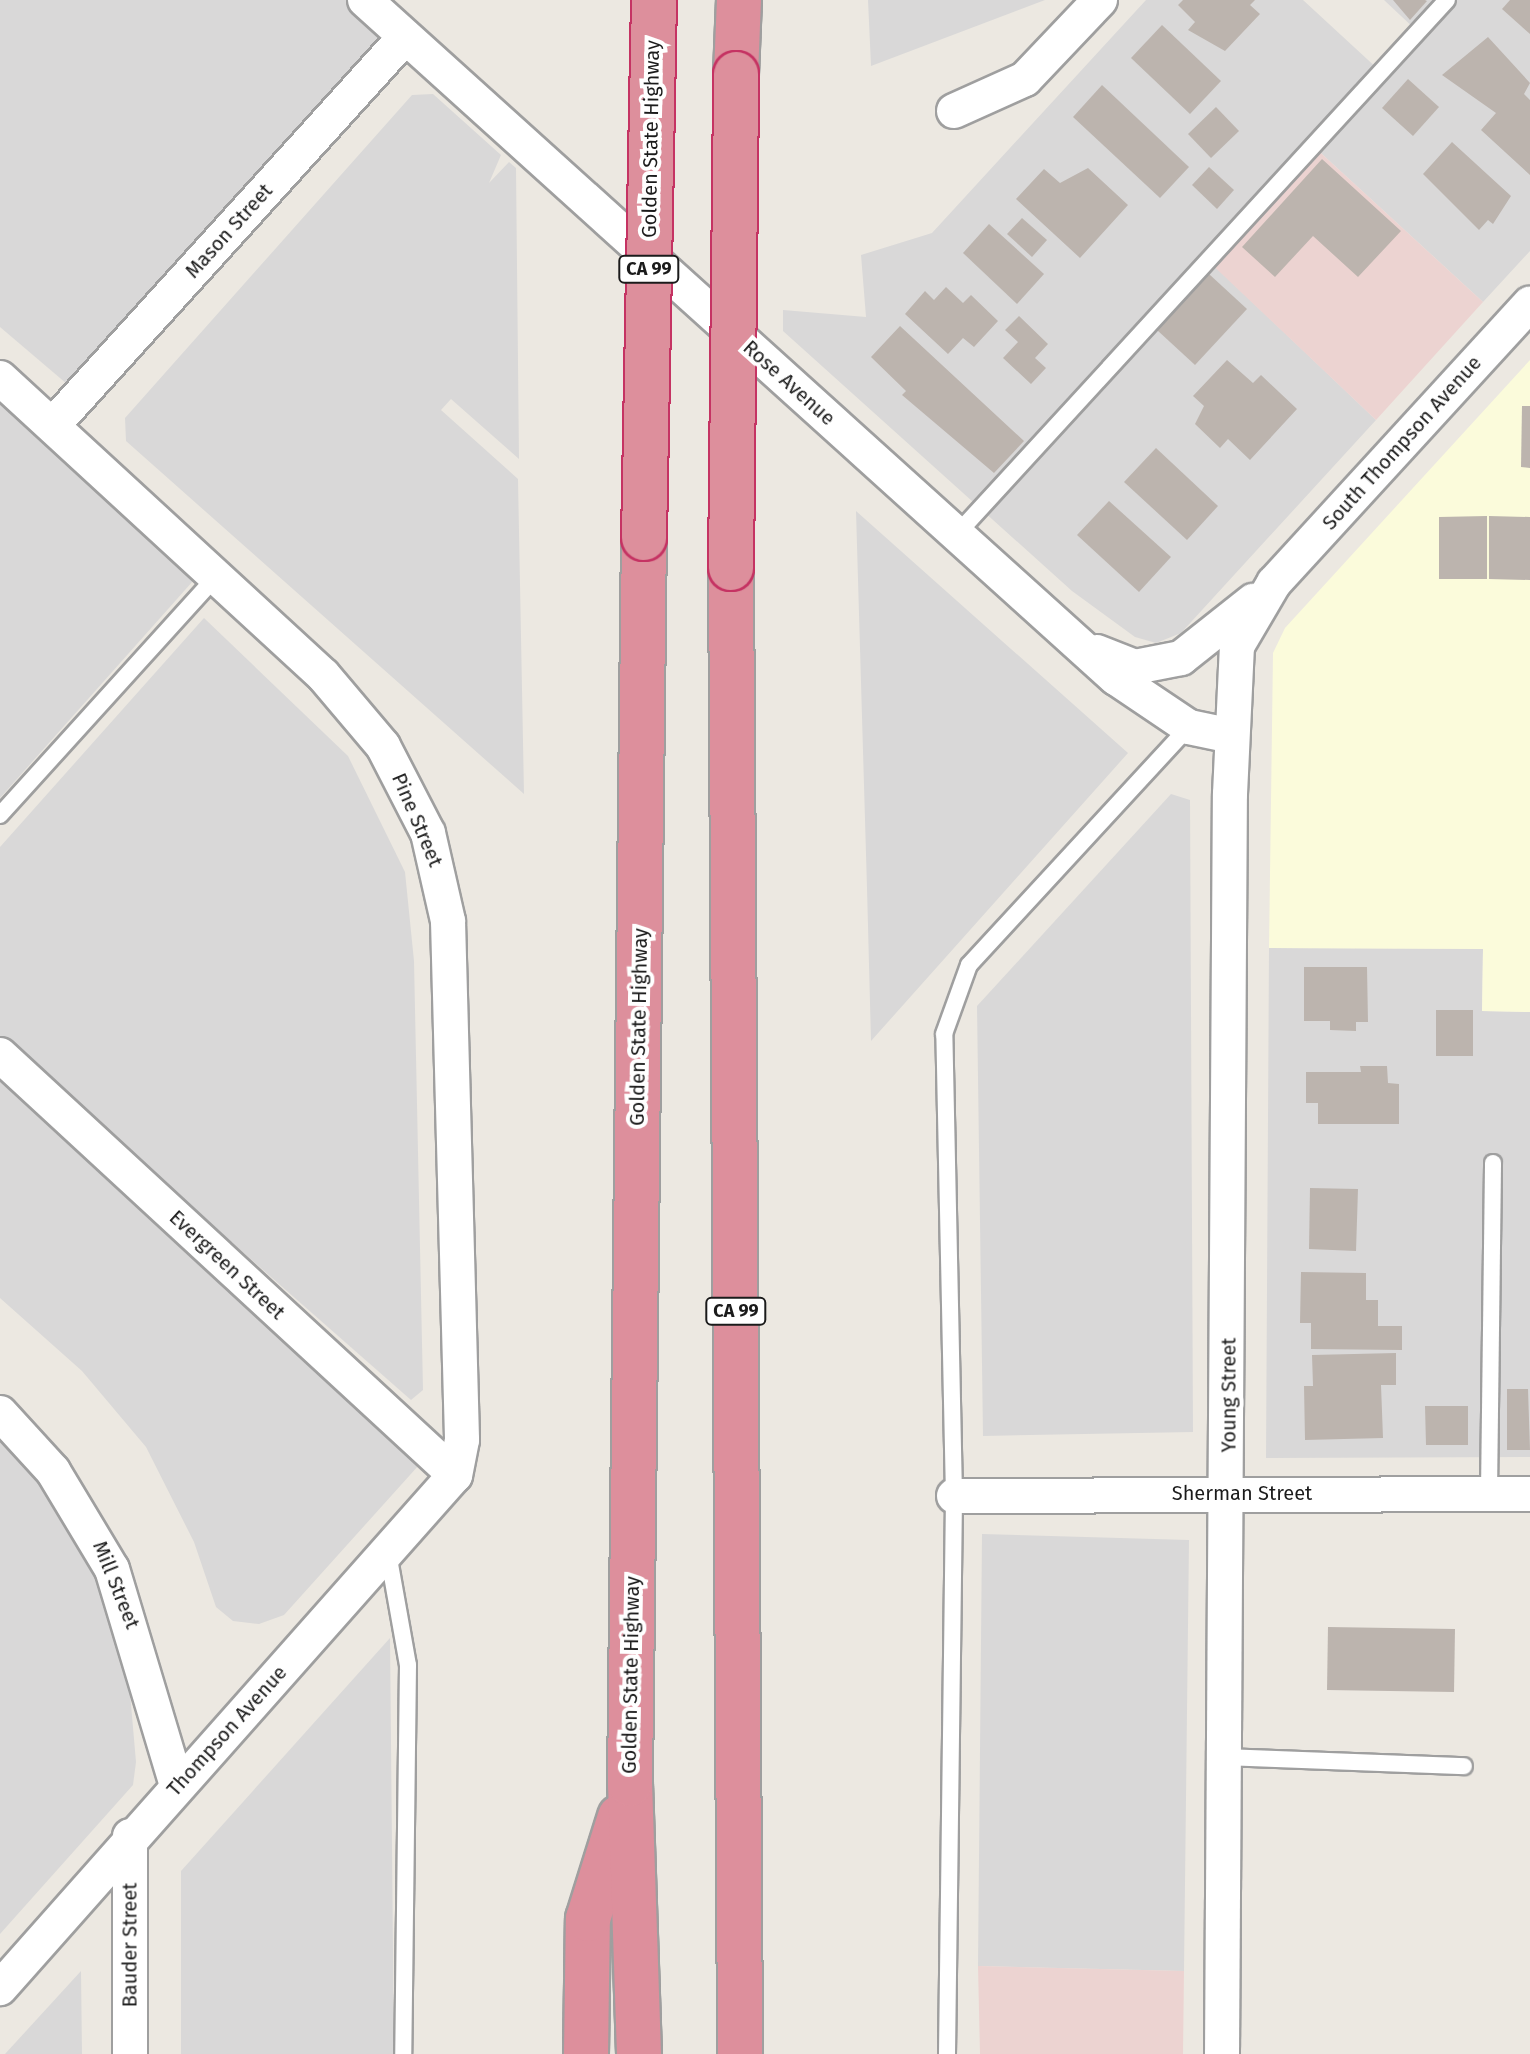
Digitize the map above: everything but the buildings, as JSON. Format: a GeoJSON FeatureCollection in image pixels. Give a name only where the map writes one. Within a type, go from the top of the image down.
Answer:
{"type":"FeatureCollection","features":[{"type":"Feature","properties":{"kind":"highway","name":"Golden State Highway"},"geometry":{"type":"LineString","coordinates":[[639,2054],[630,1784],[644,538],[654,0]]}},
{"type":"Feature","properties":{"kind":"highway","name":"CA 99"},"geometry":{"type":"LineString","coordinates":[[739,0],[731,568],[740,2054]]}},
{"type":"Feature","properties":{"kind":"highway"},"geometry":{"type":"LineString","coordinates":[[586,2054],[588,1919],[630,1784]]}},
{"type":"Feature","properties":{"kind":"street","name":"Rose Avenue"},"geometry":{"type":"LineString","coordinates":[[365,0],[1066,633],[1189,727],[1232,736]]}},
{"type":"Feature","properties":{"kind":"street"},"geometry":{"type":"LineString","coordinates":[[954,111],[1025,79],[1100,0]]}},
{"type":"Feature","properties":{"kind":"street","name":"Mason Street"},"geometry":{"type":"LineString","coordinates":[[53,425],[405,37]]}},
{"type":"Feature","properties":{"kind":"street","name":"South Thompson Avenue"},"geometry":{"type":"LineString","coordinates":[[1066,633],[1135,667],[1157,666],[1181,658],[1274,583],[1530,304]]}},
{"type":"Feature","properties":{"kind":"street","name":"Pine Street"},"geometry":{"type":"LineString","coordinates":[[0,378],[217,576],[374,734],[407,786],[441,875],[449,936],[462,1440],[455,1475]]}},
{"type":"Feature","properties":{"kind":"street","name":"South Thompson Avenue"},"geometry":{"type":"LineString","coordinates":[[1232,736],[1237,646],[1274,583]]}},
{"type":"Feature","properties":{"kind":"street","name":"Young Street"},"geometry":{"type":"LineString","coordinates":[[1222,2054],[1232,736]]}},
{"type":"Feature","properties":{"kind":"street","name":"Evergreen Street"},"geometry":{"type":"LineString","coordinates":[[0,1055],[455,1475]]}},
{"type":"Feature","properties":{"kind":"street","name":"Mill Street"},"geometry":{"type":"LineString","coordinates":[[0,1413],[53,1471],[112,1569],[177,1785]]}},
{"type":"Feature","properties":{"kind":"street","name":"Thompson Avenue"},"geometry":{"type":"LineString","coordinates":[[0,1988],[130,1836],[455,1475]]}},
{"type":"Feature","properties":{"kind":"street","name":"Sherman Street"},"geometry":{"type":"LineString","coordinates":[[954,1496],[1530,1494]]}},
{"type":"Feature","properties":{"kind":"street","name":"Bauder Street"},"geometry":{"type":"LineString","coordinates":[[130,1836],[130,2054]]}},
{"type":"Feature","properties":{"kind":"lane"},"geometry":{"type":"LineString","coordinates":[[956,535],[1447,0]]}},
{"type":"Feature","properties":{"kind":"lane"},"geometry":{"type":"LineString","coordinates":[[0,815],[217,576]]}},
{"type":"Feature","properties":{"kind":"lane"},"geometry":{"type":"LineString","coordinates":[[947,2054],[954,1496],[944,1034],[969,965],[1189,727]]}},
{"type":"Feature","properties":{"kind":"lane"},"geometry":{"type":"LineString","coordinates":[[1489,1493],[1493,1163]]}},
{"type":"Feature","properties":{"kind":"lane"},"geometry":{"type":"LineString","coordinates":[[388,1553],[408,1665],[403,2054]]}},
{"type":"Feature","properties":{"kind":"lane"},"geometry":{"type":"LineString","coordinates":[[1225,1757],[1464,1766]]}},
{"type":"Feature","properties":{"kind":"shaded area"},"geometry":{"type":"Polygon","coordinates":[[[0,0],[352,0],[388,32],[89,383],[67,384],[0,327],[0,0]]]}},
{"type":"Feature","properties":{"kind":"shaded area"},"geometry":{"type":"Polygon","coordinates":[[[868,0],[1045,0],[871,66],[868,0]]]}},
{"type":"Feature","properties":{"kind":"shaded area"},"geometry":{"type":"Polygon","coordinates":[[[1146,0],[1303,0],[1380,71],[1417,31],[1384,0],[1530,0],[1530,251],[1483,302],[1311,144],[1206,258],[1376,420],[1181,633],[1156,643],[1135,637],[1072,591],[783,331],[783,310],[866,317],[861,255],[932,233],[1146,0]]]}},
{"type":"Feature","properties":{"kind":"shaded area"},"geometry":{"type":"Polygon","coordinates":[[[433,94],[501,155],[489,183],[509,162],[516,168],[519,459],[451,399],[441,410],[518,479],[524,794],[126,441],[125,418],[412,95],[433,94]]]}},
{"type":"Feature","properties":{"kind":"shaded area"},"geometry":{"type":"Polygon","coordinates":[[[1311,144],[1483,302],[1376,420],[1205,258],[1311,144]]]}},
{"type":"Feature","properties":{"kind":"shaded area"},"geometry":{"type":"Polygon","coordinates":[[[1530,360],[1530,1012],[1482,1011],[1483,949],[1269,948],[1273,653],[1285,628],[1530,360]]]}},
{"type":"Feature","properties":{"kind":"shaded area"},"geometry":{"type":"Polygon","coordinates":[[[0,394],[201,572],[0,798],[0,394]]]}},
{"type":"Feature","properties":{"kind":"shaded area"},"geometry":{"type":"Polygon","coordinates":[[[856,511],[1128,753],[871,1041],[867,888],[856,511]]]}},
{"type":"Feature","properties":{"kind":"shaded area"},"geometry":{"type":"Polygon","coordinates":[[[204,618],[348,756],[405,872],[414,961],[423,1390],[411,1400],[0,1039],[0,847],[204,618]]]}},
{"type":"Feature","properties":{"kind":"shaded area"},"geometry":{"type":"Polygon","coordinates":[[[1171,794],[1190,800],[1193,1432],[983,1436],[977,1006],[1171,794]]]}},
{"type":"Feature","properties":{"kind":"shaded area"},"geometry":{"type":"Polygon","coordinates":[[[1269,948],[1483,949],[1482,1011],[1530,1012],[1530,1457],[1266,1458],[1269,948]]]}},
{"type":"Feature","properties":{"kind":"shaded area"},"geometry":{"type":"Polygon","coordinates":[[[0,1047],[428,1455],[284,1615],[259,1624],[233,1621],[216,1607],[194,1542],[146,1447],[82,1371],[0,1298],[0,1047]]]}},
{"type":"Feature","properties":{"kind":"shaded area"},"geometry":{"type":"Polygon","coordinates":[[[0,1432],[39,1474],[89,1553],[128,1670],[136,1762],[133,1785],[0,1934],[0,1432]]]}},
{"type":"Feature","properties":{"kind":"shaded area"},"geometry":{"type":"Polygon","coordinates":[[[982,1534],[1189,1540],[1184,1971],[978,1966],[982,1534]]]}},
{"type":"Feature","properties":{"kind":"shaded area"},"geometry":{"type":"Polygon","coordinates":[[[390,1638],[394,2054],[181,2054],[181,1871],[390,1638]]]}},
{"type":"Feature","properties":{"kind":"shaded area"},"geometry":{"type":"Polygon","coordinates":[[[978,1966],[1184,1971],[1183,2054],[980,2054],[978,1966]]]}},
{"type":"Feature","properties":{"kind":"shaded area"},"geometry":{"type":"Polygon","coordinates":[[[81,1971],[82,2054],[5,2054],[81,1971]]]}}]}
